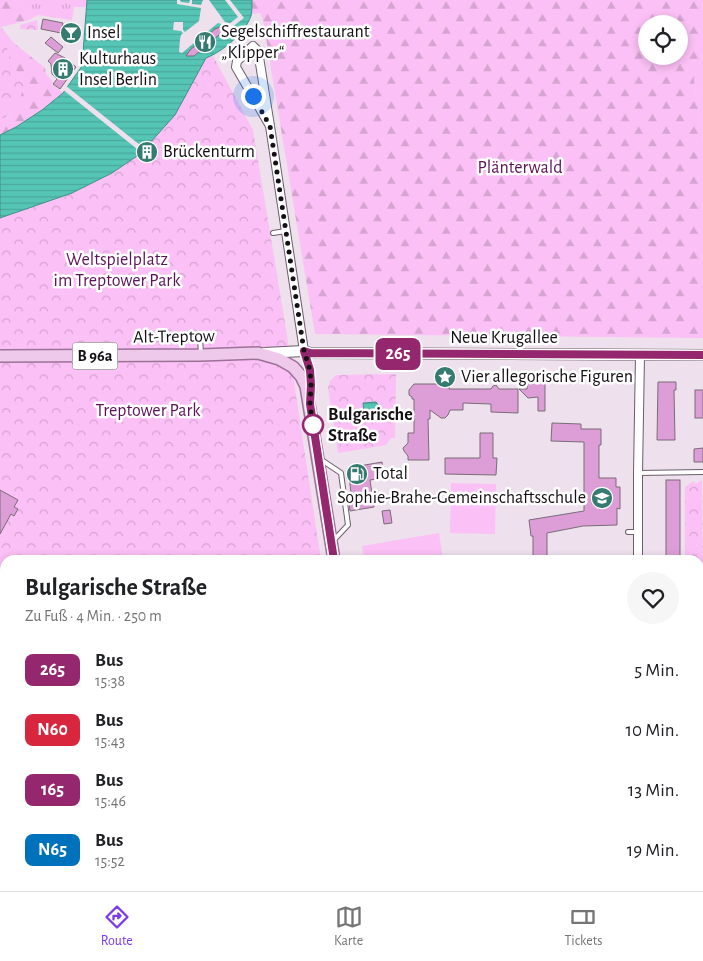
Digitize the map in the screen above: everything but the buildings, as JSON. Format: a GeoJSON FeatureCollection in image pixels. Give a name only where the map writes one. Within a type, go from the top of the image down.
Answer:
{"type":"FeatureCollection","features":[{"type":"Feature","properties":{"kind":"main road","name":"Alt-Treptow"},"geometry":{"type":"LineString","coordinates":[[0,356],[258,353],[280,359],[293,367],[301,375],[310,404]]}},
{"type":"Feature","properties":{"kind":"main road","name":"B 96a"},"geometry":{"type":"LineString","coordinates":[[310,404],[333,555]]}},
{"type":"Feature","properties":{"kind":"street"},"geometry":{"type":"LineString","coordinates":[[270,126],[236,66],[237,61],[253,46],[258,51],[270,126],[304,351],[310,370],[310,404]]}},
{"type":"Feature","properties":{"kind":"street","name":"Alt-Treptow"},"geometry":{"type":"LineString","coordinates":[[258,353],[304,351]]}},
{"type":"Feature","properties":{"kind":"street","name":"Neue Krugallee"},"geometry":{"type":"LineString","coordinates":[[304,351],[310,353],[401,354],[703,355]]}},
{"type":"Feature","properties":{"kind":"street"},"geometry":{"type":"LineString","coordinates":[[638,555],[640,355]]}},
{"type":"Feature","properties":{"kind":"lane"},"geometry":{"type":"LineString","coordinates":[[273,233],[286,231]]}},
{"type":"Feature","properties":{"kind":"lane"},"geometry":{"type":"LineString","coordinates":[[200,338],[201,355]]}},
{"type":"Feature","properties":{"kind":"lane"},"geometry":{"type":"LineString","coordinates":[[318,457],[342,473],[348,525],[332,543]]}},
{"type":"Feature","properties":{"kind":"lane"},"geometry":{"type":"LineString","coordinates":[[638,472],[703,472]]}},
{"type":"Feature","properties":{"kind":"lane"},"geometry":{"type":"LineString","coordinates":[[628,532],[638,532]]}},
{"type":"Feature","properties":{"kind":"green space"},"geometry":{"type":"Polygon","coordinates":[[[0,0],[28,0],[21,4],[29,20],[1,27],[0,0]]]}},
{"type":"Feature","properties":{"kind":"green space"},"geometry":{"type":"Polygon","coordinates":[[[28,0],[87,0],[87,7],[74,7],[72,20],[38,15],[29,20],[21,4],[28,0]]]}},
{"type":"Feature","properties":{"kind":"green space","name":"Plänterwald"},"geometry":{"type":"Polygon","coordinates":[[[252,0],[703,0],[703,77],[694,79],[703,141],[703,338],[315,334],[263,20],[260,13],[251,14],[252,0]]]}},
{"type":"Feature","properties":{"kind":"green space"},"geometry":{"type":"Polygon","coordinates":[[[37,20],[38,30],[20,29],[20,25],[37,20]]]}},
{"type":"Feature","properties":{"kind":"green space"},"geometry":{"type":"Polygon","coordinates":[[[0,26],[14,43],[7,46],[9,58],[24,83],[21,96],[6,118],[0,119],[0,26]]]}},
{"type":"Feature","properties":{"kind":"green space"},"geometry":{"type":"Polygon","coordinates":[[[14,43],[45,68],[46,74],[53,82],[52,84],[63,93],[33,116],[0,135],[0,119],[7,118],[24,83],[9,58],[7,46],[14,43]]]}},
{"type":"Feature","properties":{"kind":"green space","name":"Treptower Park"},"geometry":{"type":"Polygon","coordinates":[[[213,56],[253,130],[320,555],[0,555],[0,218],[72,193],[112,173],[140,154],[175,115],[206,58],[213,56]]]}},
{"type":"Feature","properties":{"kind":"green space"},"geometry":{"type":"Polygon","coordinates":[[[703,77],[703,141],[694,78],[703,77]]]}},
{"type":"Feature","properties":{"kind":"green space"},"geometry":{"type":"Polygon","coordinates":[[[396,374],[395,438],[391,438],[386,445],[338,453],[328,388],[330,381],[336,375],[396,374]]]}},
{"type":"Feature","properties":{"kind":"green space"},"geometry":{"type":"Polygon","coordinates":[[[702,480],[703,555],[685,555],[685,487],[694,481],[695,484],[702,480]]]}},
{"type":"Feature","properties":{"kind":"green space"},"geometry":{"type":"Polygon","coordinates":[[[451,483],[496,484],[495,534],[450,533],[451,483]]]}},
{"type":"Feature","properties":{"kind":"green space"},"geometry":{"type":"Polygon","coordinates":[[[439,533],[442,555],[363,555],[362,546],[439,533]]]}},
{"type":"Feature","properties":{"kind":"shaded area"},"geometry":{"type":"Polygon","coordinates":[[[87,0],[252,0],[252,8],[251,16],[244,29],[226,47],[206,58],[175,115],[140,154],[112,173],[72,193],[0,218],[0,135],[42,110],[63,93],[82,66],[87,0]]]}},
{"type":"Feature","properties":{"kind":"shaded area"},"geometry":{"type":"Polygon","coordinates":[[[376,402],[379,406],[376,411],[364,412],[363,403],[376,402]]]}},
{"type":"Feature","properties":{"kind":"pier"},"geometry":{"type":"Polygon","coordinates":[[[177,0],[189,3],[192,0],[192,4],[201,5],[203,0],[209,0],[225,22],[229,24],[238,17],[225,0],[230,0],[244,18],[232,27],[238,34],[236,37],[224,25],[218,23],[182,53],[179,52],[180,39],[183,33],[173,30],[174,22],[183,22],[183,30],[185,32],[199,21],[201,8],[177,4],[177,0]]]}},
{"type":"Feature","properties":{"kind":"pier"},"geometry":{"type":"Polygon","coordinates":[[[65,85],[145,149],[142,153],[62,89],[65,85]]]}},
{"type":"Feature","properties":{"kind":"bus line","name":"265"},"geometry":{"type":"LineString","coordinates":[[333,555],[310,404],[310,370],[304,351],[310,353],[401,354],[703,355]]}},
{"type":"Feature","properties":{"kind":"place","name":"Insel"},"geometry":{"type":"Point","coordinates":[71,33]}},
{"type":"Feature","properties":{"kind":"place","name":"Segelschiffrestaurant „Klipper“"},"geometry":{"type":"Point","coordinates":[205,42]}},
{"type":"Feature","properties":{"kind":"place","name":"Kulturhaus Insel Berlin"},"geometry":{"type":"Point","coordinates":[63,69]}},
{"type":"Feature","properties":{"kind":"place","name":"Brückenturm"},"geometry":{"type":"Point","coordinates":[147,152]}},
{"type":"Feature","properties":{"kind":"place","name":"Vier allegorische Figuren"},"geometry":{"type":"Point","coordinates":[445,377]}},
{"type":"Feature","properties":{"kind":"place","name":"Bulgarische Straße"},"geometry":{"type":"Point","coordinates":[313,425]}},
{"type":"Feature","properties":{"kind":"place","name":"Total"},"geometry":{"type":"Point","coordinates":[357,474]}},
{"type":"Feature","properties":{"kind":"place","name":"Sophie-Brahe-Gemeinschaftsschule"},"geometry":{"type":"Point","coordinates":[602,498]}},
{"type":"Feature","properties":{"kind":"route"},"geometry":{"type":"LineString","coordinates":[[253,96],[270,126],[304,351],[310,370],[310,404],[313,428],[313,425]]}},
{"type":"Feature","properties":{"kind":"park label","name":"Weltspielplatz im Treptower Park"},"geometry":{"type":"Point","coordinates":[117,270]}}]}
